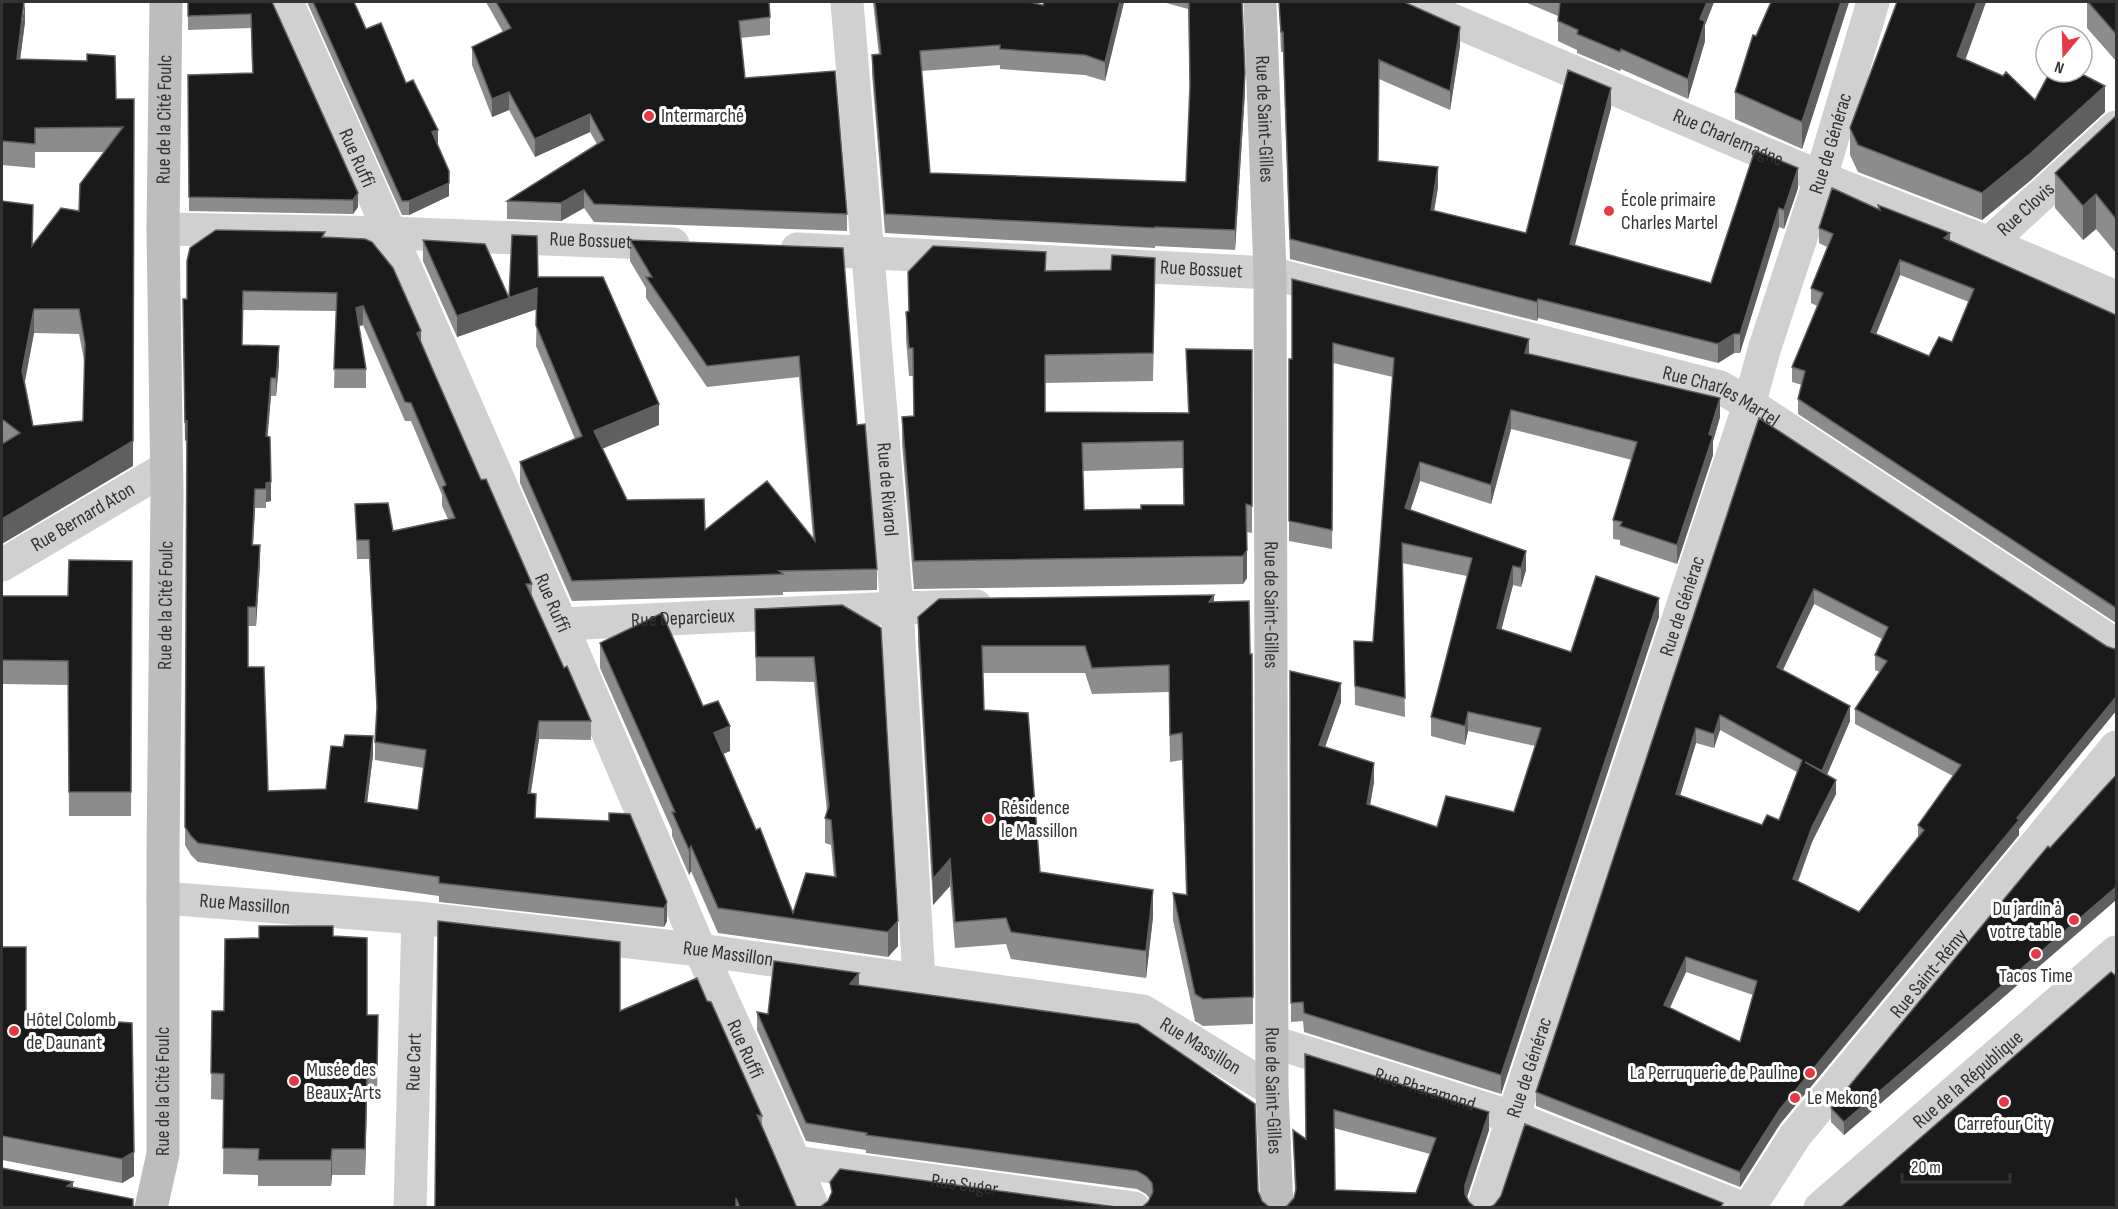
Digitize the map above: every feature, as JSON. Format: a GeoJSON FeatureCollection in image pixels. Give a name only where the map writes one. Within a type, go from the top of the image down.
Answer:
{"type":"FeatureCollection","features":[{"type":"Feature","properties":{"kind":"street","name":"Rue de la Cité Foulc"},"geometry":{"type":"LineString","coordinates":[[151,1207],[163,1154],[166,468],[162,229],[166,2]]}},
{"type":"Feature","properties":{"kind":"street","name":"Rue Ruffi"},"geometry":{"type":"LineString","coordinates":[[287,2],[563,624],[700,950],[795,1162],[813,1208]]}},
{"type":"Feature","properties":{"kind":"street","name":"Rue de Rivarol"},"geometry":{"type":"LineString","coordinates":[[847,2],[897,608],[919,979]]}},
{"type":"Feature","properties":{"kind":"street","name":"Rue de Saint-Gilles"},"geometry":{"type":"LineString","coordinates":[[1260,2],[1270,273],[1257,602],[1277,1208]]}},
{"type":"Feature","properties":{"kind":"street","name":"Rue Charlemagne"},"geometry":{"type":"LineString","coordinates":[[1410,2],[1821,177],[1989,243],[2116,297]]}},
{"type":"Feature","properties":{"kind":"street","name":"Rue de Générac"},"geometry":{"type":"LineString","coordinates":[[1483,1208],[1749,405],[1873,2]]}},
{"type":"Feature","properties":{"kind":"street","name":"Rue Clovis"},"geometry":{"type":"LineString","coordinates":[[1989,243],[2116,127]]}},
{"type":"Feature","properties":{"kind":"street","name":"Rue Bossuet"},"geometry":{"type":"LineString","coordinates":[[162,229],[391,234],[700,245]]}},
{"type":"Feature","properties":{"kind":"street","name":"Rue Bossuet"},"geometry":{"type":"LineString","coordinates":[[772,248],[1270,273]]}},
{"type":"Feature","properties":{"kind":"street","name":"Rue Charles Martel"},"geometry":{"type":"LineString","coordinates":[[1270,273],[1720,387],[2116,645]]}},
{"type":"Feature","properties":{"kind":"street","name":"Rue Bernard Aton"},"geometry":{"type":"LineString","coordinates":[[2,565],[166,468]]}},
{"type":"Feature","properties":{"kind":"street","name":"Rue Deparcieux"},"geometry":{"type":"LineString","coordinates":[[563,624],[897,608],[1004,606]]}},
{"type":"Feature","properties":{"kind":"street","name":"Rue Saint-Rémy"},"geometry":{"type":"LineString","coordinates":[[1749,1208],[1795,1136],[2116,747]]}},
{"type":"Feature","properties":{"kind":"street","name":"Rue Massillon"},"geometry":{"type":"LineString","coordinates":[[163,898],[418,918],[700,950],[1143,1011],[1272,1090]]}},
{"type":"Feature","properties":{"kind":"street","name":"Rue Cart"},"geometry":{"type":"LineString","coordinates":[[410,1208],[418,918]]}},
{"type":"Feature","properties":{"kind":"street","name":"Rue de la République"},"geometry":{"type":"LineString","coordinates":[[1820,1208],[2111,965]]}},
{"type":"Feature","properties":{"kind":"street","name":"Rue Pharamond"},"geometry":{"type":"LineString","coordinates":[[1273,1042],[1512,1117],[1742,1208]]}},
{"type":"Feature","properties":{"kind":"street","name":"Rue Suger"},"geometry":{"type":"LineString","coordinates":[[795,1162],[1134,1208]]}},
{"type":"Feature","properties":{"kind":"street"},"geometry":{"type":"LineString","coordinates":[[117,1201],[151,1207]]}},
{"type":"Feature","properties":{"kind":"building"},"geometry":{"type":"Polygon","coordinates":[[[2,2],[24,2],[17,59],[87,61],[87,54],[115,56],[116,99],[134,99],[133,441],[2,519],[2,444],[20,433],[2,419],[2,201],[33,205],[32,246],[61,208],[79,211],[80,184],[123,127],[35,128],[35,144],[2,141],[2,2]],[[34,309],[22,371],[33,426],[83,421],[85,344],[79,309],[34,309]]]}},
{"type":"Feature","properties":{"kind":"building"},"geometry":{"type":"Polygon","coordinates":[[[188,2],[272,2],[358,193],[353,200],[189,197],[188,75],[253,73],[251,14],[188,16],[188,2]]]}},
{"type":"Feature","properties":{"kind":"building"},"geometry":{"type":"Polygon","coordinates":[[[313,2],[354,2],[366,29],[381,23],[406,83],[413,80],[438,130],[432,132],[449,171],[449,183],[409,201],[402,201],[313,2]]]}},
{"type":"Feature","properties":{"kind":"building"},"geometry":{"type":"Polygon","coordinates":[[[496,2],[769,2],[770,17],[739,21],[745,78],[835,71],[847,214],[594,204],[584,190],[561,203],[507,201],[604,140],[590,114],[535,139],[509,92],[492,99],[472,47],[511,28],[496,2]]]}},
{"type":"Feature","properties":{"kind":"building"},"geometry":{"type":"Polygon","coordinates":[[[875,2],[1030,2],[1043,5],[1044,2],[1120,2],[1105,62],[1085,55],[1000,49],[1000,45],[920,51],[930,173],[1186,182],[1190,86],[1189,2],[1242,2],[1245,73],[1235,230],[885,214],[872,55],[881,54],[875,2]]]}},
{"type":"Feature","properties":{"kind":"building"},"geometry":{"type":"Polygon","coordinates":[[[1279,2],[1404,2],[1460,27],[1450,91],[1379,60],[1378,161],[1438,167],[1431,210],[1526,233],[1568,70],[1611,88],[1570,244],[1711,283],[1755,150],[1798,168],[1784,210],[1779,208],[1740,334],[1734,334],[1718,344],[1538,299],[1537,302],[1290,239],[1283,32],[1281,32],[1279,2]]]}},
{"type":"Feature","properties":{"kind":"building"},"geometry":{"type":"Polygon","coordinates":[[[1560,2],[1707,2],[1700,19],[1705,21],[1688,79],[1621,49],[1620,52],[1577,34],[1578,30],[1558,21],[1560,2]]]}},
{"type":"Feature","properties":{"kind":"building"},"geometry":{"type":"Polygon","coordinates":[[[1771,2],[1841,2],[1802,122],[1735,92],[1753,35],[1756,36],[1771,2]]]}},
{"type":"Feature","properties":{"kind":"building"},"geometry":{"type":"Polygon","coordinates":[[[1897,2],[1977,2],[1957,56],[2003,76],[2006,72],[2035,100],[2044,84],[2094,84],[2094,80],[2105,86],[2031,153],[1982,193],[1858,145],[1850,128],[1897,2]]]}},
{"type":"Feature","properties":{"kind":"building"},"geometry":{"type":"Polygon","coordinates":[[[2088,2],[2116,2],[2116,34],[2088,2]]]}},
{"type":"Feature","properties":{"kind":"building"},"geometry":{"type":"Polygon","coordinates":[[[2116,116],[2116,219],[2096,194],[2083,206],[2055,173],[2116,116]]]}},
{"type":"Feature","properties":{"kind":"building"},"geometry":{"type":"Polygon","coordinates":[[[1832,188],[1880,210],[1878,205],[1950,233],[1944,238],[2116,315],[2116,608],[1798,399],[1805,371],[1792,367],[1823,293],[1811,288],[1833,234],[1819,228],[1832,188]],[[1900,260],[1871,332],[1929,356],[1939,337],[1952,342],[1974,289],[1900,260]]]}},
{"type":"Feature","properties":{"kind":"building"},"geometry":{"type":"Polygon","coordinates":[[[216,230],[325,232],[322,237],[365,239],[372,242],[393,268],[421,331],[417,333],[481,480],[486,479],[532,584],[526,584],[564,668],[567,666],[591,721],[539,721],[528,793],[536,794],[535,818],[609,821],[609,813],[630,814],[667,902],[664,908],[439,883],[439,877],[198,843],[191,836],[185,827],[187,421],[185,422],[183,299],[187,299],[187,261],[190,248],[216,230]],[[243,291],[242,345],[279,346],[276,378],[271,378],[266,436],[270,437],[271,482],[266,483],[266,489],[255,489],[252,545],[260,545],[256,607],[248,607],[248,667],[264,667],[268,791],[326,789],[331,746],[343,747],[345,735],[373,736],[365,802],[418,810],[426,750],[375,742],[377,707],[369,540],[357,540],[355,504],[388,503],[393,531],[455,518],[442,487],[446,485],[411,403],[405,402],[363,306],[356,308],[366,369],[334,369],[337,293],[243,291]]]}},
{"type":"Feature","properties":{"kind":"building"},"geometry":{"type":"Polygon","coordinates":[[[512,235],[537,236],[538,277],[603,277],[659,404],[594,431],[627,500],[704,499],[705,530],[767,481],[815,541],[799,356],[707,366],[646,277],[652,277],[630,240],[843,248],[857,425],[865,424],[877,569],[779,571],[783,574],[572,581],[520,462],[582,436],[536,325],[537,288],[509,298],[512,235]]]}},
{"type":"Feature","properties":{"kind":"building"},"geometry":{"type":"Polygon","coordinates":[[[423,240],[485,244],[509,298],[457,316],[423,240]]]}},
{"type":"Feature","properties":{"kind":"building"},"geometry":{"type":"Polygon","coordinates":[[[933,246],[1046,252],[1045,271],[1111,270],[1112,255],[1155,258],[1153,353],[1045,355],[1045,412],[1189,413],[1186,349],[1252,350],[1252,506],[1246,504],[1247,550],[1243,556],[914,561],[902,417],[914,416],[913,348],[909,348],[906,312],[909,311],[908,272],[933,246]],[[1183,441],[1082,443],[1084,510],[1141,509],[1141,505],[1184,505],[1183,441]]]}},
{"type":"Feature","properties":{"kind":"building"},"geometry":{"type":"Polygon","coordinates":[[[1292,279],[1529,339],[1525,353],[1720,398],[1709,434],[1713,436],[1677,545],[1620,526],[1622,522],[1613,520],[1637,442],[1511,410],[1491,485],[1420,462],[1405,508],[1526,551],[1521,568],[1513,566],[1497,628],[1571,652],[1596,576],[1659,598],[1501,1075],[1304,1013],[1303,1002],[1291,1003],[1290,671],[1341,683],[1319,745],[1374,763],[1367,804],[1437,827],[1446,796],[1514,812],[1541,728],[1468,712],[1465,726],[1431,717],[1472,558],[1402,543],[1405,698],[1355,686],[1354,641],[1373,642],[1394,358],[1333,343],[1332,530],[1289,521],[1289,359],[1292,359],[1292,279]]]}},
{"type":"Feature","properties":{"kind":"building"},"geometry":{"type":"Polygon","coordinates":[[[1759,418],[2106,646],[2116,648],[2116,697],[2017,818],[2019,820],[1780,1109],[1740,1172],[1536,1092],[1759,418]],[[1814,589],[1777,667],[1850,706],[1822,771],[1805,762],[1836,780],[1812,827],[1793,879],[1859,912],[1924,830],[1918,825],[1961,765],[1855,709],[1887,661],[1875,655],[1888,627],[1814,589]],[[1720,715],[1714,734],[1696,728],[1676,794],[1762,825],[1767,815],[1779,820],[1802,760],[1720,715]],[[1686,957],[1664,1005],[1740,1042],[1757,981],[1686,957]]]}},
{"type":"Feature","properties":{"kind":"building"},"geometry":{"type":"Polygon","coordinates":[[[69,560],[132,561],[131,792],[69,792],[68,661],[2,660],[2,596],[68,596],[69,560]]]}},
{"type":"Feature","properties":{"kind":"building"},"geometry":{"type":"Polygon","coordinates":[[[1214,595],[1209,602],[1249,601],[1250,654],[1252,654],[1253,997],[1203,999],[1195,994],[1173,893],[1187,895],[1182,733],[1170,735],[1169,665],[1092,668],[1085,646],[982,646],[984,710],[1028,713],[1040,872],[1153,890],[1146,951],[1011,932],[1006,918],[955,922],[950,859],[933,879],[918,617],[939,599],[1214,595]]]}},
{"type":"Feature","properties":{"kind":"building"},"geometry":{"type":"Polygon","coordinates":[[[842,605],[881,628],[898,921],[888,932],[718,908],[691,846],[689,850],[672,812],[675,812],[600,643],[662,613],[703,706],[718,701],[730,726],[714,733],[756,830],[760,828],[793,913],[806,873],[836,877],[831,820],[825,818],[829,806],[814,657],[756,657],[755,609],[842,605]]]}},
{"type":"Feature","properties":{"kind":"building"},"geometry":{"type":"Polygon","coordinates":[[[2116,775],[2116,887],[1844,1122],[1831,1108],[2048,846],[2050,848],[2116,775]]]}},
{"type":"Feature","properties":{"kind":"building"},"geometry":{"type":"Polygon","coordinates":[[[438,921],[620,942],[620,1011],[697,978],[707,1001],[711,1002],[762,1116],[757,1115],[797,1208],[740,1208],[736,1198],[736,1208],[435,1208],[438,921]]]}},
{"type":"Feature","properties":{"kind":"building","name":"Musée des Beaux-Arts"},"geometry":{"type":"Polygon","coordinates":[[[259,926],[333,926],[333,936],[367,938],[367,1015],[378,1015],[377,1071],[367,1071],[365,1149],[332,1149],[331,1160],[258,1160],[259,1149],[223,1148],[224,1074],[211,1073],[212,1011],[224,1011],[225,939],[259,938],[259,926]]]}},
{"type":"Feature","properties":{"kind":"building"},"geometry":{"type":"Polygon","coordinates":[[[2,947],[26,947],[26,1015],[132,1023],[134,1152],[122,1159],[2,1136],[2,947]]]}},
{"type":"Feature","properties":{"kind":"building"},"geometry":{"type":"Polygon","coordinates":[[[774,961],[859,973],[850,984],[1138,1024],[1255,1104],[1258,1191],[1262,1201],[1272,1208],[1141,1208],[1148,1202],[1153,1192],[1152,1183],[1137,1171],[866,1135],[867,1133],[806,1123],[757,1012],[768,1014],[774,961]]]}},
{"type":"Feature","properties":{"kind":"building"},"geometry":{"type":"Polygon","coordinates":[[[2111,972],[2116,974],[2116,1208],[1840,1208],[2111,972]]]}},
{"type":"Feature","properties":{"kind":"building"},"geometry":{"type":"Polygon","coordinates":[[[1305,1054],[1489,1112],[1465,1185],[1465,1194],[1476,1208],[1282,1208],[1294,1198],[1296,1189],[1293,1130],[1306,1139],[1305,1054]],[[1334,1110],[1335,1190],[1416,1193],[1436,1138],[1334,1110]]]}},
{"type":"Feature","properties":{"kind":"building"},"geometry":{"type":"Polygon","coordinates":[[[1525,1124],[1723,1203],[1720,1208],[1489,1208],[1501,1196],[1525,1124]]]}},
{"type":"Feature","properties":{"kind":"building"},"geometry":{"type":"Polygon","coordinates":[[[2,1168],[73,1182],[67,1186],[133,1199],[133,1208],[2,1208],[2,1168]]]}},
{"type":"Feature","properties":{"kind":"building"},"geometry":{"type":"Polygon","coordinates":[[[840,1169],[1123,1208],[819,1208],[828,1201],[832,1192],[830,1182],[840,1169]]]}},
{"type":"Feature","properties":{"kind":"place","name":"Intermarché"},"geometry":{"type":"Point","coordinates":[649,116]}},
{"type":"Feature","properties":{"kind":"place","name":"École primaire Charles Martel"},"geometry":{"type":"Point","coordinates":[1609,211]}},
{"type":"Feature","properties":{"kind":"place","name":"Résidence le Massillon"},"geometry":{"type":"Point","coordinates":[989,819]}},
{"type":"Feature","properties":{"kind":"place","name":"Du jardin à votre table"},"geometry":{"type":"Point","coordinates":[2074,920]}},
{"type":"Feature","properties":{"kind":"place","name":"Tacos Time"},"geometry":{"type":"Point","coordinates":[2036,954]}},
{"type":"Feature","properties":{"kind":"place","name":"Hôtel Colomb de Daunant"},"geometry":{"type":"Point","coordinates":[14,1031]}},
{"type":"Feature","properties":{"kind":"place","name":"La Perruquerie de Pauline"},"geometry":{"type":"Point","coordinates":[1810,1073]}},
{"type":"Feature","properties":{"kind":"place","name":"Musée des Beaux-Arts"},"geometry":{"type":"Point","coordinates":[294,1081]}},
{"type":"Feature","properties":{"kind":"place","name":"Le Mekong"},"geometry":{"type":"Point","coordinates":[1795,1098]}},
{"type":"Feature","properties":{"kind":"place","name":"Carrefour City"},"geometry":{"type":"Point","coordinates":[2004,1102]}}]}
